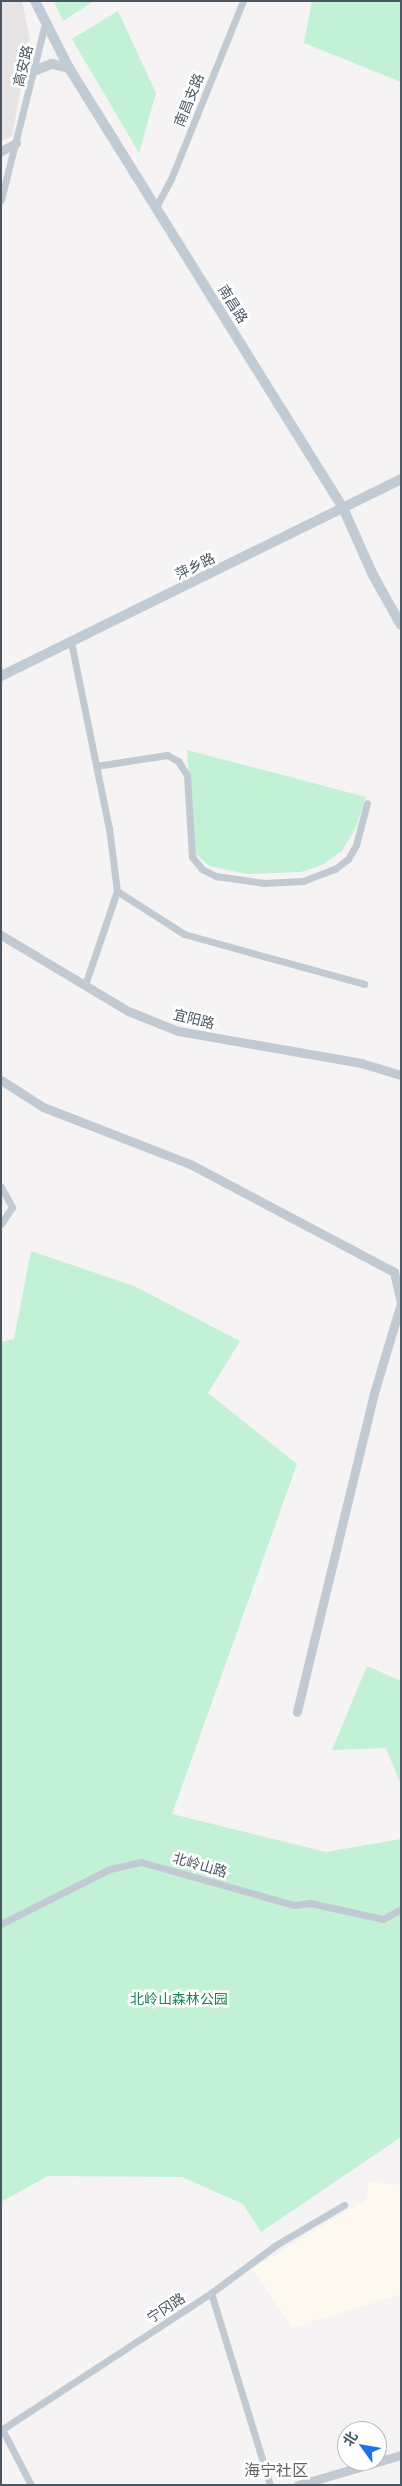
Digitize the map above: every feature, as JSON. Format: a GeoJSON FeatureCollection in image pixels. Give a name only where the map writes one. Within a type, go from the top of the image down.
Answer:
{"type":"FeatureCollection","features":[{"type":"Feature","properties":{"kind":"main road","name":"南昌路"},"geometry":{"type":"LineString","coordinates":[[35,1],[69,68],[343,508],[373,575],[401,626]]}},
{"type":"Feature","properties":{"kind":"main road"},"geometry":{"type":"LineString","coordinates":[[36,70],[52,64],[69,68]]}},
{"type":"Feature","properties":{"kind":"main road","name":"萍乡路"},"geometry":{"type":"LineString","coordinates":[[1,676],[401,479]]}},
{"type":"Feature","properties":{"kind":"street","name":"南昌支路"},"geometry":{"type":"LineString","coordinates":[[156,207],[171,179],[242,1]]}},
{"type":"Feature","properties":{"kind":"street","name":"高安路"},"geometry":{"type":"LineString","coordinates":[[1,200],[36,70],[45,24]]}},
{"type":"Feature","properties":{"kind":"street"},"geometry":{"type":"LineString","coordinates":[[1,150],[16,143]]}},
{"type":"Feature","properties":{"kind":"street"},"geometry":{"type":"LineString","coordinates":[[71,642],[96,766],[117,891],[85,985]]}},
{"type":"Feature","properties":{"kind":"street"},"geometry":{"type":"LineString","coordinates":[[96,766],[167,755],[178,760],[187,775],[192,857],[202,869],[216,876],[264,883],[303,882],[335,869],[348,859],[356,844],[366,804]]}},
{"type":"Feature","properties":{"kind":"street"},"geometry":{"type":"LineString","coordinates":[[117,891],[184,934],[364,984]]}},
{"type":"Feature","properties":{"kind":"street","name":"宜阳路"},"geometry":{"type":"LineString","coordinates":[[1,935],[128,1011],[178,1031],[361,1063],[401,1075]]}},
{"type":"Feature","properties":{"kind":"street"},"geometry":{"type":"LineString","coordinates":[[1,1080],[43,1107],[190,1164],[394,1272],[401,1303],[374,1393],[297,1712]]}},
{"type":"Feature","properties":{"kind":"street"},"geometry":{"type":"LineString","coordinates":[[1,1187],[12,1208],[1,1224]]}},
{"type":"Feature","properties":{"kind":"street","name":"北岭山路"},"geometry":{"type":"LineString","coordinates":[[1,1924],[110,1869],[142,1862],[294,1905],[310,1904],[383,1918],[401,1909]]}},
{"type":"Feature","properties":{"kind":"street","name":"宁冈路"},"geometry":{"type":"LineString","coordinates":[[2,2429],[212,2293],[276,2245],[344,2205]]}},
{"type":"Feature","properties":{"kind":"street"},"geometry":{"type":"LineString","coordinates":[[212,2293],[270,2485]]}},
{"type":"Feature","properties":{"kind":"street"},"geometry":{"type":"LineString","coordinates":[[2,2429],[31,2485]]}},
{"type":"Feature","properties":{"kind":"street"},"geometry":{"type":"LineString","coordinates":[[298,2485],[400,2458]]}},
{"type":"Feature","properties":{"kind":"shaded area"},"geometry":{"type":"Polygon","coordinates":[[[1,1],[22,1],[30,39],[12,136],[1,141],[1,1]]]}},
{"type":"Feature","properties":{"kind":"shaded area"},"geometry":{"type":"Polygon","coordinates":[[[368,2182],[401,2185],[401,2294],[292,2328],[252,2269],[367,2199],[368,2182]]]}},
{"type":"Feature","properties":{"kind":"green space"},"geometry":{"type":"Polygon","coordinates":[[[54,1],[94,1],[63,21],[54,1]]]}},
{"type":"Feature","properties":{"kind":"green space"},"geometry":{"type":"Polygon","coordinates":[[[312,1],[401,1],[401,82],[304,43],[312,1]]]}},
{"type":"Feature","properties":{"kind":"green space"},"geometry":{"type":"Polygon","coordinates":[[[118,11],[156,93],[139,153],[72,39],[118,11]]]}},
{"type":"Feature","properties":{"kind":"green space"},"geometry":{"type":"Polygon","coordinates":[[[187,750],[366,797],[356,827],[342,851],[322,865],[301,872],[246,874],[209,866],[195,853],[187,750]]]}},
{"type":"Feature","properties":{"kind":"green space","name":"北岭山森林公园"},"geometry":{"type":"Polygon","coordinates":[[[31,1251],[134,1286],[240,1341],[208,1393],[297,1464],[172,1814],[326,1852],[401,1839],[401,2137],[261,2232],[243,2204],[182,2177],[48,2176],[1,2202],[1,1342],[14,1339],[31,1251]]]}},
{"type":"Feature","properties":{"kind":"green space"},"geometry":{"type":"Polygon","coordinates":[[[367,1666],[401,1681],[401,1785],[386,1748],[332,1750],[367,1666]]]}},
{"type":"Feature","properties":{"kind":"district","name":"海宁社区"},"geometry":{"type":"Point","coordinates":[276,2470]}}]}
